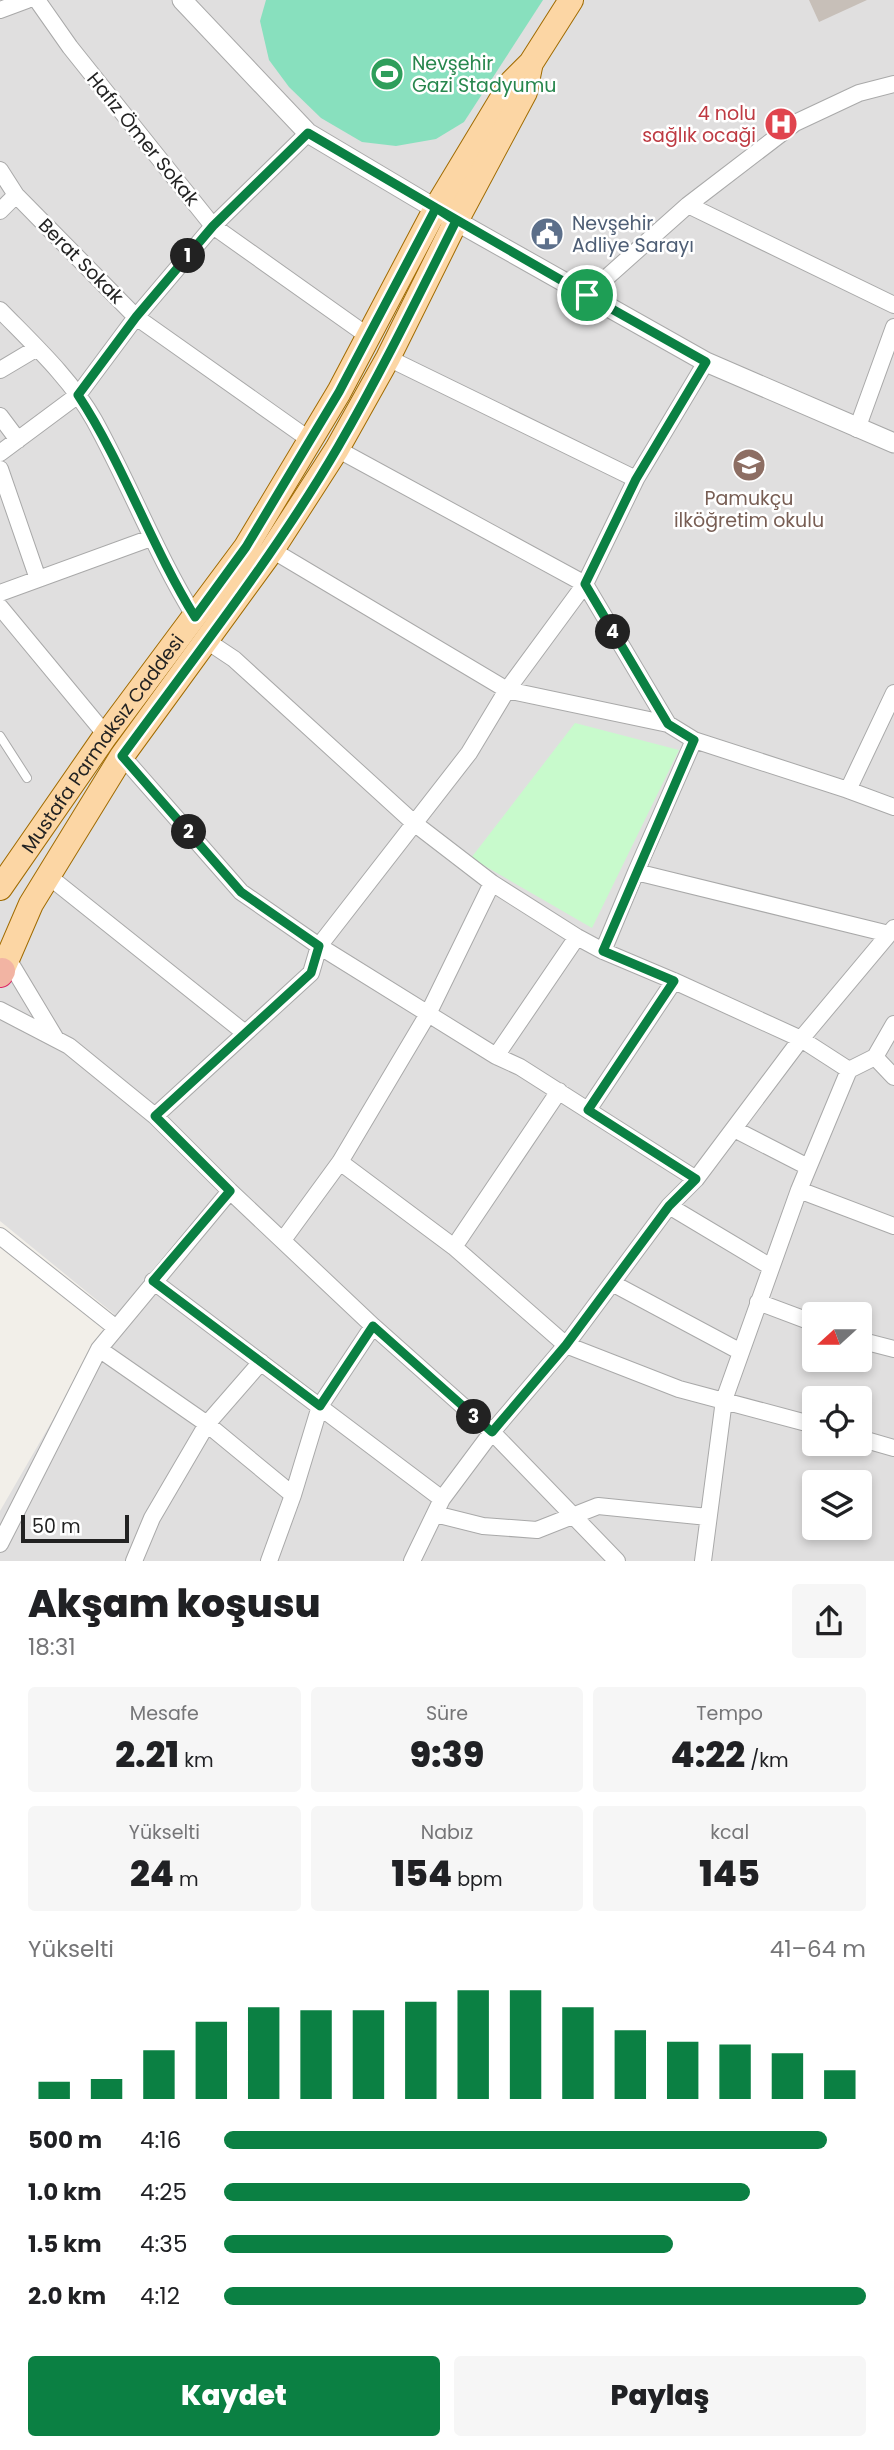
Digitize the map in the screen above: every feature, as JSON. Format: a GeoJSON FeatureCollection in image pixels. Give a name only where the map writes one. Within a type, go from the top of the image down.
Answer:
{"type":"FeatureCollection","features":[{"type":"Feature","properties":{"kind":"main road","name":"Mustafa Parmaksız Caddesi"},"geometry":{"type":"LineString","coordinates":[[1,886],[106,736],[246,547],[369,336],[525,92],[531,63],[571,0]]}},
{"type":"Feature","properties":{"kind":"main road","name":"Mustafa Parmaksız Caddesi"},"geometry":{"type":"LineString","coordinates":[[2,962],[47,875],[122,756],[272,550],[337,449],[388,358],[446,215]]}},
{"type":"Feature","properties":{"kind":"street"},"geometry":{"type":"LineString","coordinates":[[0,10],[27,0]]}},
{"type":"Feature","properties":{"kind":"street","name":"Hafız Ömer Sokak"},"geometry":{"type":"LineString","coordinates":[[37,0],[70,47],[213,226],[369,336]]}},
{"type":"Feature","properties":{"kind":"street"},"geometry":{"type":"LineString","coordinates":[[182,0],[308,133],[446,215],[706,362],[894,443]]}},
{"type":"Feature","properties":{"kind":"street"},"geometry":{"type":"LineString","coordinates":[[587,295],[688,205],[795,123],[859,93],[894,84]]}},
{"type":"Feature","properties":{"kind":"street"},"geometry":{"type":"LineString","coordinates":[[0,453],[78,395],[136,317],[213,226],[308,133]]}},
{"type":"Feature","properties":{"kind":"street","name":"Berat Sokak"},"geometry":{"type":"LineString","coordinates":[[0,170],[16,195],[136,317],[310,440]]}},
{"type":"Feature","properties":{"kind":"street"},"geometry":{"type":"LineString","coordinates":[[0,211],[16,195]]}},
{"type":"Feature","properties":{"kind":"street"},"geometry":{"type":"LineString","coordinates":[[688,205],[894,305]]}},
{"type":"Feature","properties":{"kind":"street"},"geometry":{"type":"LineString","coordinates":[[0,310],[78,395],[94,419],[151,538],[195,617]]}},
{"type":"Feature","properties":{"kind":"street"},"geometry":{"type":"LineString","coordinates":[[857,429],[894,327]]}},
{"type":"Feature","properties":{"kind":"street"},"geometry":{"type":"LineString","coordinates":[[0,370],[37,348]]}},
{"type":"Feature","properties":{"kind":"street"},"geometry":{"type":"LineString","coordinates":[[388,358],[636,479]]}},
{"type":"Feature","properties":{"kind":"street"},"geometry":{"type":"LineString","coordinates":[[155,1116],[311,973],[319,946],[469,753],[507,690],[585,584],[636,479],[706,362]]}},
{"type":"Feature","properties":{"kind":"street"},"geometry":{"type":"LineString","coordinates":[[0,416],[18,440]]}},
{"type":"Feature","properties":{"kind":"street"},"geometry":{"type":"LineString","coordinates":[[337,449],[585,584],[668,724]]}},
{"type":"Feature","properties":{"kind":"street"},"geometry":{"type":"LineString","coordinates":[[0,469],[38,579]]}},
{"type":"Feature","properties":{"kind":"street"},"geometry":{"type":"LineString","coordinates":[[0,593],[151,538]]}},
{"type":"Feature","properties":{"kind":"street"},"geometry":{"type":"LineString","coordinates":[[272,550],[507,690],[668,724],[694,740],[848,789],[894,807]]}},
{"type":"Feature","properties":{"kind":"street"},"geometry":{"type":"LineString","coordinates":[[0,607],[106,736]]}},
{"type":"Feature","properties":{"kind":"street"},"geometry":{"type":"LineString","coordinates":[[207,641],[234,659],[414,823],[492,883],[603,951],[801,1039],[849,1070]]}},
{"type":"Feature","properties":{"kind":"street"},"geometry":{"type":"LineString","coordinates":[[848,789],[894,693]]}},
{"type":"Feature","properties":{"kind":"street"},"geometry":{"type":"LineString","coordinates":[[603,951],[694,740]]}},
{"type":"Feature","properties":{"kind":"street"},"geometry":{"type":"LineString","coordinates":[[122,756],[241,892],[319,946],[496,1056],[559,1091],[696,1179]]}},
{"type":"Feature","properties":{"kind":"street"},"geometry":{"type":"LineString","coordinates":[[412,1561],[438,1507],[492,1432],[566,1345],[669,1206],[696,1179],[801,1039],[892,931],[636,872]]}},
{"type":"Feature","properties":{"kind":"street"},"geometry":{"type":"LineString","coordinates":[[47,875],[245,1033]]}},
{"type":"Feature","properties":{"kind":"street"},"geometry":{"type":"LineString","coordinates":[[283,1240],[340,1162],[428,1014],[492,883]]}},
{"type":"Feature","properties":{"kind":"street"},"geometry":{"type":"LineString","coordinates":[[496,1056],[577,937]]}},
{"type":"Feature","properties":{"kind":"street"},"geometry":{"type":"LineString","coordinates":[[2,962],[56,1039]]}},
{"type":"Feature","properties":{"kind":"street"},"geometry":{"type":"LineString","coordinates":[[588,1110],[674,981]]}},
{"type":"Feature","properties":{"kind":"street"},"geometry":{"type":"LineString","coordinates":[[0,1010],[69,1046],[155,1116],[373,1326],[492,1432],[617,1561]]}},
{"type":"Feature","properties":{"kind":"street"},"geometry":{"type":"LineString","coordinates":[[703,1561],[724,1400],[758,1302],[808,1167],[849,1070],[875,1057],[894,1024]]}},
{"type":"Feature","properties":{"kind":"street"},"geometry":{"type":"LineString","coordinates":[[875,1057],[894,1077]]}},
{"type":"Feature","properties":{"kind":"street"},"geometry":{"type":"LineString","coordinates":[[454,1247],[559,1091]]}},
{"type":"Feature","properties":{"kind":"street"},"geometry":{"type":"LineString","coordinates":[[734,1129],[808,1167]]}},
{"type":"Feature","properties":{"kind":"street"},"geometry":{"type":"LineString","coordinates":[[340,1162],[454,1247],[566,1345],[679,1389],[802,1422]]}},
{"type":"Feature","properties":{"kind":"street"},"geometry":{"type":"LineString","coordinates":[[799,1190],[894,1226]]}},
{"type":"Feature","properties":{"kind":"street"},"geometry":{"type":"LineString","coordinates":[[0,1544],[99,1349],[230,1191]]}},
{"type":"Feature","properties":{"kind":"street"},"geometry":{"type":"LineString","coordinates":[[669,1206],[771,1267]]}},
{"type":"Feature","properties":{"kind":"street"},"geometry":{"type":"LineString","coordinates":[[0,1236],[116,1328]]}},
{"type":"Feature","properties":{"kind":"street"},"geometry":{"type":"LineString","coordinates":[[153,1281],[320,1406],[438,1507],[484,1527],[537,1530],[598,1506],[708,1517]]}},
{"type":"Feature","properties":{"kind":"street"},"geometry":{"type":"LineString","coordinates":[[612,1283],[741,1352]]}},
{"type":"Feature","properties":{"kind":"street"},"geometry":{"type":"LineString","coordinates":[[758,1302],[802,1318]]}},
{"type":"Feature","properties":{"kind":"street"},"geometry":{"type":"LineString","coordinates":[[269,1561],[293,1495],[320,1406],[373,1326]]}},
{"type":"Feature","properties":{"kind":"street"},"geometry":{"type":"LineString","coordinates":[[872,1343],[894,1349]]}},
{"type":"Feature","properties":{"kind":"street"},"geometry":{"type":"LineString","coordinates":[[99,1349],[207,1423],[293,1495]]}},
{"type":"Feature","properties":{"kind":"street"},"geometry":{"type":"LineString","coordinates":[[134,1561],[152,1518],[207,1423],[261,1362]]}},
{"type":"Feature","properties":{"kind":"street"},"geometry":{"type":"LineString","coordinates":[[872,1442],[894,1448]]}},
{"type":"Feature","properties":{"kind":"lane"},"geometry":{"type":"LineString","coordinates":[[0,736],[27,778]]}},
{"type":"Feature","properties":{"kind":"shaded area"},"geometry":{"type":"Polygon","coordinates":[[[0,0],[894,0],[894,1561],[0,1561],[0,1511],[114,1314],[0,1221],[0,0]]]}},
{"type":"Feature","properties":{"kind":"green space","name":"Nevşehir Gazi Stadyumu"},"geometry":{"type":"Polygon","coordinates":[[[266,0],[543,0],[464,122],[436,139],[396,146],[362,142],[321,118],[289,87],[269,60],[260,21],[266,0]]]}},
{"type":"Feature","properties":{"kind":"green space"},"geometry":{"type":"Polygon","coordinates":[[[575,723],[679,750],[592,928],[471,858],[575,723]]]}},
{"type":"Feature","properties":{"kind":"building"},"geometry":{"type":"Polygon","coordinates":[[[809,0],[867,0],[819,22],[809,0]]]}},
{"type":"Feature","properties":{"kind":"place","name":"Nevşehir Gazi Stadyumu"},"geometry":{"type":"Point","coordinates":[387,74]}},
{"type":"Feature","properties":{"kind":"place","name":"4 nolu sağlık ocaği"},"geometry":{"type":"Point","coordinates":[781,124]}},
{"type":"Feature","properties":{"kind":"place","name":"Nevşehir Adliye Sarayı"},"geometry":{"type":"Point","coordinates":[547,234]}},
{"type":"Feature","properties":{"kind":"place","name":"Pamukçu ilköğretim okulu"},"geometry":{"type":"Point","coordinates":[749,465]}},
{"type":"Feature","properties":{"kind":"route"},"geometry":{"type":"LineString","coordinates":[[587,295],[436,208],[339,392],[246,547],[195,617],[151,538],[94,419],[78,395],[136,317],[213,226],[308,133],[436,208],[456,221],[388,358],[337,449],[272,550],[122,756],[241,892],[319,946],[311,973],[155,1116],[230,1191],[153,1281],[320,1406],[373,1326],[492,1432],[566,1345],[669,1206],[696,1179],[588,1110],[674,981],[603,951],[694,740],[668,724],[585,584],[636,479],[706,362],[587,295]]}}]}
